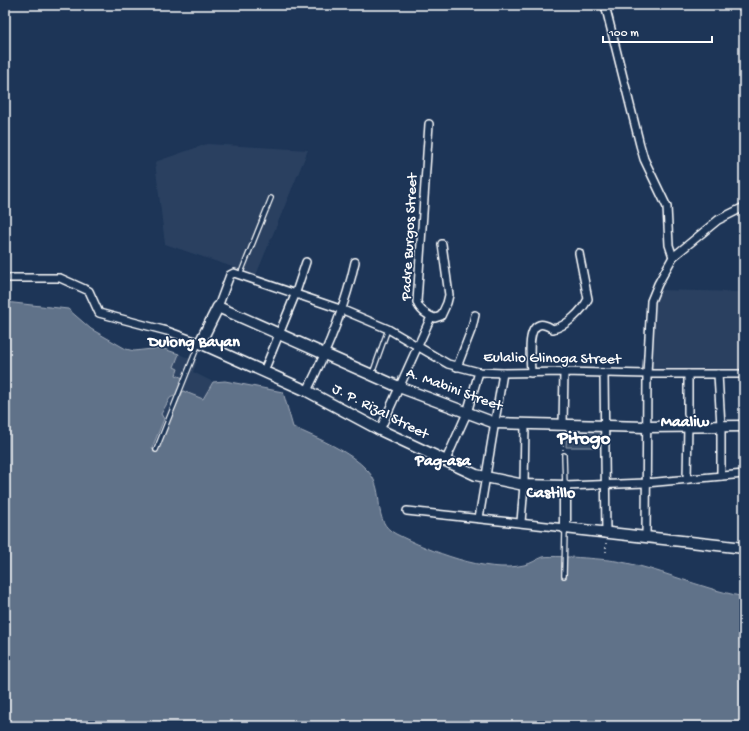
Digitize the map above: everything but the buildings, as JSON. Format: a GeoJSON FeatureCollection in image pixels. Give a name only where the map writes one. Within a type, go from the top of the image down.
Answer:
{"type":"FeatureCollection","features":[{"type":"Feature","properties":{"kind":"street"},"geometry":{"type":"LineString","coordinates":[[605,5],[637,138],[644,159],[667,207],[669,245],[673,257]]}},
{"type":"Feature","properties":{"kind":"street","name":"Padre Burgos Street"},"geometry":{"type":"LineString","coordinates":[[380,430],[431,317],[419,307],[417,302],[429,124]]}},
{"type":"Feature","properties":{"kind":"street"},"geometry":{"type":"LineString","coordinates":[[646,538],[647,374],[648,327],[651,301],[673,257],[718,220],[744,207]]}},
{"type":"Feature","properties":{"kind":"street"},"geometry":{"type":"LineString","coordinates":[[431,317],[435,318],[441,316],[449,298],[442,244]]}},
{"type":"Feature","properties":{"kind":"street"},"geometry":{"type":"LineString","coordinates":[[530,373],[530,338],[534,328],[540,325],[546,325],[554,329],[562,326],[575,315],[588,299],[579,253]]}},
{"type":"Feature","properties":{"kind":"street"},"geometry":{"type":"LineString","coordinates":[[264,371],[295,295],[306,262]]}},
{"type":"Feature","properties":{"kind":"street"},"geometry":{"type":"LineString","coordinates":[[307,391],[325,355],[343,310],[355,262]]}},
{"type":"Feature","properties":{"kind":"street"},"geometry":{"type":"LineString","coordinates":[[5,278],[52,277],[69,281],[90,291],[99,313],[167,331],[200,343],[218,307],[230,275],[237,274]]}},
{"type":"Feature","properties":{"kind":"street","name":"Eulalio Glinoga Street"},"geometry":{"type":"LineString","coordinates":[[237,274],[295,295],[343,310],[388,329],[448,364],[479,372],[744,374]]}},
{"type":"Feature","properties":{"kind":"street","name":"A. Mabini Street"},"geometry":{"type":"LineString","coordinates":[[218,307],[280,333],[325,355],[399,387],[494,423],[646,428],[688,425],[744,426]]}},
{"type":"Feature","properties":{"kind":"street"},"geometry":{"type":"LineString","coordinates":[[457,367],[472,328],[475,314]]}},
{"type":"Feature","properties":{"kind":"street","name":"J. P. Rizal Street"},"geometry":{"type":"LineString","coordinates":[[200,343],[307,391],[380,430],[445,462],[487,479],[524,485],[565,486],[646,483],[744,474]]}},
{"type":"Feature","properties":{"kind":"street"},"geometry":{"type":"LineString","coordinates":[[445,462],[467,413],[479,372]]}},
{"type":"Feature","properties":{"kind":"street"},"geometry":{"type":"LineString","coordinates":[[563,426],[564,372]]}},
{"type":"Feature","properties":{"kind":"street"},"geometry":{"type":"LineString","coordinates":[[479,518],[487,479],[494,423],[503,373]]}},
{"type":"Feature","properties":{"kind":"street"},"geometry":{"type":"LineString","coordinates":[[604,373],[606,534]]}},
{"type":"Feature","properties":{"kind":"street"},"geometry":{"type":"LineString","coordinates":[[688,374],[688,414]]}},
{"type":"Feature","properties":{"kind":"street"},"geometry":{"type":"LineString","coordinates":[[718,374],[721,426],[721,476]]}},
{"type":"Feature","properties":{"kind":"street"},"geometry":{"type":"LineString","coordinates":[[521,522],[524,485],[525,424]]}},
{"type":"Feature","properties":{"kind":"street"},"geometry":{"type":"LineString","coordinates":[[687,479],[688,425]]}},
{"type":"Feature","properties":{"kind":"street"},"geometry":{"type":"LineString","coordinates":[[565,486],[565,528]]}},
{"type":"Feature","properties":{"kind":"street"},"geometry":{"type":"LineString","coordinates":[[407,511],[521,522],[606,534],[744,548]]}},
{"type":"Feature","properties":{"kind":"lane"},"geometry":{"type":"LineString","coordinates":[[237,274],[271,198]]}},
{"type":"Feature","properties":{"kind":"lane"},"geometry":{"type":"LineString","coordinates":[[371,374],[388,329]]}},
{"type":"Feature","properties":{"kind":"lane"},"geometry":{"type":"LineString","coordinates":[[156,450],[200,343]]}},
{"type":"Feature","properties":{"kind":"lane"},"geometry":{"type":"LineString","coordinates":[[564,455],[565,486]]}},
{"type":"Feature","properties":{"kind":"lane"},"geometry":{"type":"LineString","coordinates":[[564,576],[565,528]]}},
{"type":"Feature","properties":{"kind":"path"},"geometry":{"type":"LineString","coordinates":[[563,426],[564,455]]}},
{"type":"Feature","properties":{"kind":"path"},"geometry":{"type":"LineString","coordinates":[[606,534],[606,552]]}},
{"type":"Feature","properties":{"kind":"shaded area"},"geometry":{"type":"Polygon","coordinates":[[[207,144],[308,150],[256,275],[165,244],[155,162],[207,144]]]}},
{"type":"Feature","properties":{"kind":"shaded area"},"geometry":{"type":"Polygon","coordinates":[[[656,290],[744,292],[744,369],[649,370],[649,327],[656,290]]]}},
{"type":"Feature","properties":{"kind":"shaded area"},"geometry":{"type":"Polygon","coordinates":[[[5,302],[68,309],[91,329],[126,349],[134,351],[161,348],[179,354],[174,367],[178,369],[176,375],[183,378],[176,395],[170,398],[161,414],[164,419],[152,448],[156,451],[183,391],[203,399],[213,382],[225,381],[283,392],[293,427],[343,451],[368,471],[374,479],[377,488],[383,522],[396,534],[410,541],[441,554],[476,564],[493,566],[509,567],[524,565],[543,557],[601,559],[628,563],[744,597],[744,726],[5,726],[5,302]]]}},
{"type":"Feature","properties":{"kind":"shaded area"},"geometry":{"type":"Polygon","coordinates":[[[179,354],[197,362],[193,372],[213,382],[203,400],[183,392],[157,452],[152,448],[164,420],[161,414],[183,378],[176,375],[174,367],[179,354]]]}},
{"type":"Feature","properties":{"kind":"shaded area"},"geometry":{"type":"Polygon","coordinates":[[[567,431],[601,431],[601,447],[566,447],[567,431]]]}},
{"type":"Feature","properties":{"kind":"district","name":"Dulong Bayan"},"geometry":{"type":"Point","coordinates":[194,343]}},
{"type":"Feature","properties":{"kind":"district","name":"Maaliw"},"geometry":{"type":"Point","coordinates":[685,423]}},
{"type":"Feature","properties":{"kind":"district","name":"Pitogo"},"geometry":{"type":"Point","coordinates":[584,439]}},
{"type":"Feature","properties":{"kind":"district","name":"Pag-asa"},"geometry":{"type":"Point","coordinates":[443,462]}},
{"type":"Feature","properties":{"kind":"district","name":"Castillo"},"geometry":{"type":"Point","coordinates":[551,494]}}]}
